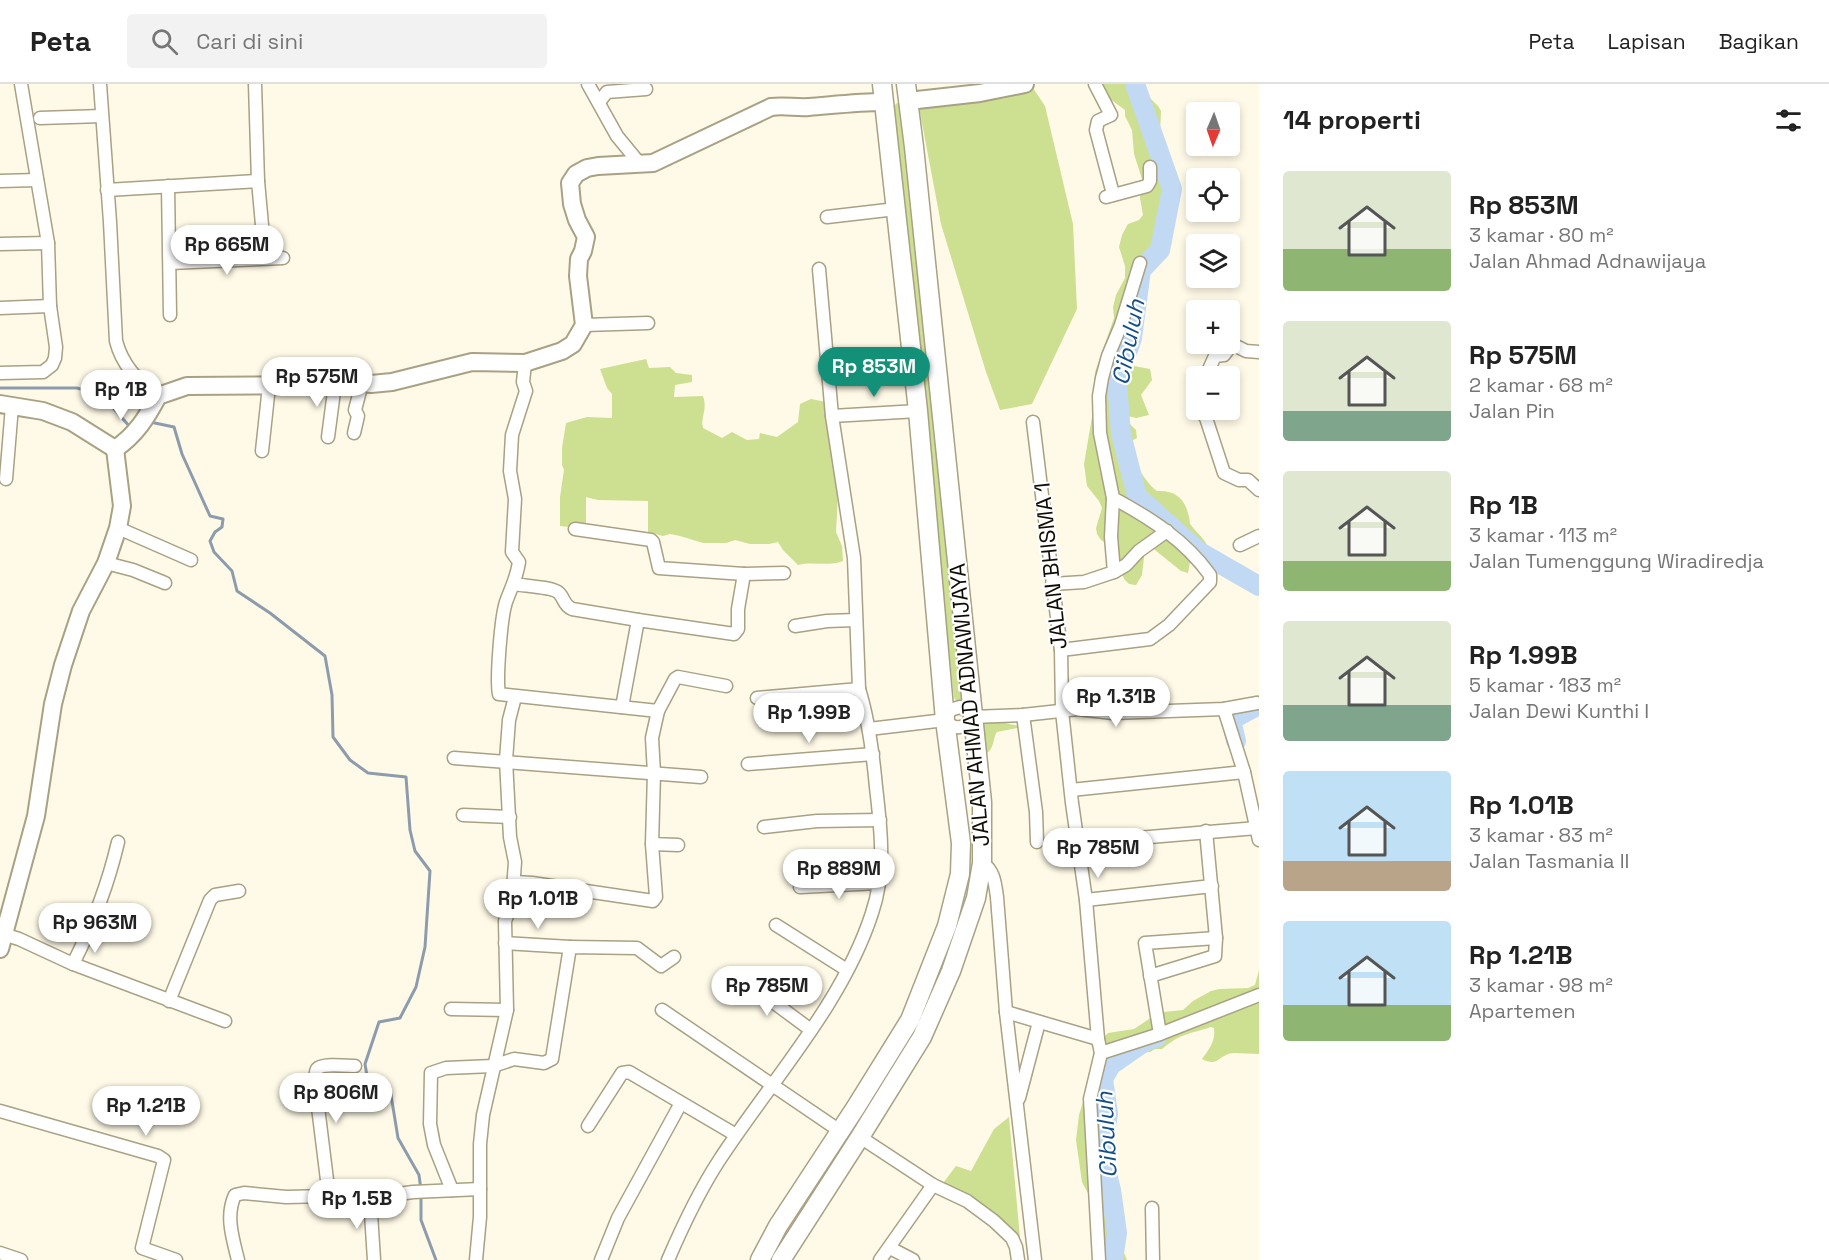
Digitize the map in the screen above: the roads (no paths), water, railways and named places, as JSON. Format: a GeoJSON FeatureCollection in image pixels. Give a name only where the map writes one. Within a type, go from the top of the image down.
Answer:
{"type":"FeatureCollection","features":[{"type":"Feature","properties":{"kind":"main road","name":"JALAN AHMAD ADNAWIJAYA"},"geometry":{"type":"LineString","coordinates":[[781,1260],[922,1037],[951,971],[976,898],[982,862],[981,813],[972,717],[907,92]]}},
{"type":"Feature","properties":{"kind":"main road","name":"JALAN AHMAD ADNAWIJAYA"},"geometry":{"type":"LineString","coordinates":[[760,1260],[789,1210],[910,1020],[947,926],[960,874],[961,843],[945,720],[918,411],[883,93]]}},
{"type":"Feature","properties":{"kind":"main road"},"geometry":{"type":"LineString","coordinates":[[957,814],[967,822],[978,819],[981,813]]}},
{"type":"Feature","properties":{"kind":"main road"},"geometry":{"type":"LineString","coordinates":[[961,843],[969,834],[975,835],[982,841]]}},
{"type":"Feature","properties":{"kind":"main road"},"geometry":{"type":"LineString","coordinates":[[806,1183],[813,1193],[824,1194]]}},
{"type":"Feature","properties":{"kind":"main road"},"geometry":{"type":"LineString","coordinates":[[789,1210],[801,1210],[805,1215],[805,1222]]}},
{"type":"Feature","properties":{"kind":"street"},"geometry":{"type":"LineString","coordinates":[[0,373],[37,374],[48,370],[55,358],[56,347],[50,306],[48,243],[21,84]]}},
{"type":"Feature","properties":{"kind":"street"},"geometry":{"type":"LineString","coordinates":[[100,84],[116,341],[120,355],[140,383],[153,407]]}},
{"type":"Feature","properties":{"kind":"street"},"geometry":{"type":"LineString","coordinates":[[255,84],[258,181],[265,258]]}},
{"type":"Feature","properties":{"kind":"street"},"geometry":{"type":"LineString","coordinates":[[588,84],[617,136],[640,164]]}},
{"type":"Feature","properties":{"kind":"street"},"geometry":{"type":"LineString","coordinates":[[907,92],[980,93],[1025,84]]}},
{"type":"Feature","properties":{"kind":"street"},"geometry":{"type":"LineString","coordinates":[[1095,84],[1110,115],[1098,121],[1096,130],[1109,196],[1147,186],[1150,181],[1150,167]]}},
{"type":"Feature","properties":{"kind":"street"},"geometry":{"type":"LineString","coordinates":[[599,102],[608,92],[646,89]]}},
{"type":"Feature","properties":{"kind":"street"},"geometry":{"type":"LineString","coordinates":[[116,449],[127,441],[153,407],[187,386],[268,386],[362,382],[371,384],[392,382],[472,362],[525,363],[562,351],[573,344],[584,325],[578,276],[579,259],[586,237],[572,204],[570,183],[576,174],[587,168],[598,166],[653,163],[771,107],[782,105],[806,107],[852,102],[883,93]]}},
{"type":"Feature","properties":{"kind":"street"},"geometry":{"type":"LineString","coordinates":[[40,118],[102,116]]}},
{"type":"Feature","properties":{"kind":"street"},"geometry":{"type":"LineString","coordinates":[[0,181],[37,180]]}},
{"type":"Feature","properties":{"kind":"street"},"geometry":{"type":"LineString","coordinates":[[107,190],[258,181]]}},
{"type":"Feature","properties":{"kind":"street"},"geometry":{"type":"LineString","coordinates":[[168,186],[170,315]]}},
{"type":"Feature","properties":{"kind":"street"},"geometry":{"type":"LineString","coordinates":[[827,217],[896,209]]}},
{"type":"Feature","properties":{"kind":"street"},"geometry":{"type":"LineString","coordinates":[[0,244],[48,243]]}},
{"type":"Feature","properties":{"kind":"street"},"geometry":{"type":"LineString","coordinates":[[170,263],[283,258]]}},
{"type":"Feature","properties":{"kind":"street"},"geometry":{"type":"LineString","coordinates":[[1114,572],[1111,537],[1113,498],[1100,434],[1099,396],[1101,378],[1121,325],[1140,263]]}},
{"type":"Feature","properties":{"kind":"street"},"geometry":{"type":"LineString","coordinates":[[668,1260],[688,1214],[718,1161],[811,1030],[858,951],[873,912],[878,883],[882,856],[880,820],[869,729],[859,689],[854,558],[832,416],[819,269]]}},
{"type":"Feature","properties":{"kind":"street"},"geometry":{"type":"LineString","coordinates":[[0,308],[50,306]]}},
{"type":"Feature","properties":{"kind":"street"},"geometry":{"type":"LineString","coordinates":[[584,325],[648,322]]}},
{"type":"Feature","properties":{"kind":"street"},"geometry":{"type":"LineString","coordinates":[[1210,366],[1215,356],[1224,355],[1232,344],[1246,351],[1259,352]]}},
{"type":"Feature","properties":{"kind":"street"},"geometry":{"type":"LineString","coordinates":[[525,363],[523,382],[526,391],[512,435],[510,471],[515,499],[512,552],[519,562],[504,610],[498,692],[501,695],[515,697],[658,711]]}},
{"type":"Feature","properties":{"kind":"street"},"geometry":{"type":"LineString","coordinates":[[354,433],[358,416],[355,410],[362,382]]}},
{"type":"Feature","properties":{"kind":"street"},"geometry":{"type":"LineString","coordinates":[[328,437],[335,384]]}},
{"type":"Feature","properties":{"kind":"street"},"geometry":{"type":"LineString","coordinates":[[262,451],[268,386]]}},
{"type":"Feature","properties":{"kind":"street"},"geometry":{"type":"LineString","coordinates":[[6,479],[6,405],[44,411],[72,422],[116,449]]}},
{"type":"Feature","properties":{"kind":"street"},"geometry":{"type":"LineString","coordinates":[[832,416],[918,411]]}},
{"type":"Feature","properties":{"kind":"street"},"geometry":{"type":"LineString","coordinates":[[1207,420],[1224,473],[1239,480],[1248,480],[1259,490]]}},
{"type":"Feature","properties":{"kind":"street","name":"JALAN BHISMA 1"},"geometry":{"type":"LineString","coordinates":[[1034,422],[1061,650],[1062,711],[1086,900],[1101,1053]]}},
{"type":"Feature","properties":{"kind":"street"},"geometry":{"type":"LineString","coordinates":[[116,449],[122,506],[118,528],[106,563],[81,611],[63,664],[50,720],[36,816],[2,942],[19,939],[73,963],[225,1022]]}},
{"type":"Feature","properties":{"kind":"street"},"geometry":{"type":"LineString","coordinates":[[1061,650],[1150,639],[1169,625],[1210,582],[1210,575],[1201,562],[1167,531],[1113,498]]}},
{"type":"Feature","properties":{"kind":"street"},"geometry":{"type":"LineString","coordinates":[[118,528],[191,560]]}},
{"type":"Feature","properties":{"kind":"street"},"geometry":{"type":"LineString","coordinates":[[575,529],[651,540],[659,568],[744,574],[784,573]]}},
{"type":"Feature","properties":{"kind":"street"},"geometry":{"type":"LineString","coordinates":[[1052,584],[1084,582],[1114,572],[1126,565],[1167,531]]}},
{"type":"Feature","properties":{"kind":"street"},"geometry":{"type":"LineString","coordinates":[[1240,545],[1259,536]]}},
{"type":"Feature","properties":{"kind":"street"},"geometry":{"type":"LineString","coordinates":[[106,563],[133,570],[165,583]]}},
{"type":"Feature","properties":{"kind":"street"},"geometry":{"type":"LineString","coordinates":[[514,584],[554,590],[560,595],[564,604],[572,609],[734,634],[738,629],[738,609],[744,574]]}},
{"type":"Feature","properties":{"kind":"street"},"geometry":{"type":"LineString","coordinates":[[622,707],[638,620]]}},
{"type":"Feature","properties":{"kind":"street"},"geometry":{"type":"LineString","coordinates":[[795,626],[827,621],[856,620]]}},
{"type":"Feature","properties":{"kind":"street"},"geometry":{"type":"LineString","coordinates":[[515,882],[653,901],[656,897],[652,844],[654,773],[652,738],[658,711],[678,677],[726,686]]}},
{"type":"Feature","properties":{"kind":"street"},"geometry":{"type":"LineString","coordinates":[[756,698],[859,689]]}},
{"type":"Feature","properties":{"kind":"street"},"geometry":{"type":"LineString","coordinates":[[477,1260],[483,1115],[507,1010],[505,921],[512,903],[515,862],[510,837],[506,760],[509,720],[515,697]]}},
{"type":"Feature","properties":{"kind":"street"},"geometry":{"type":"LineString","coordinates":[[869,729],[945,720],[955,708],[965,708],[972,717],[1023,715],[1078,709],[1113,713],[1224,709],[1257,703]]}},
{"type":"Feature","properties":{"kind":"street"},"geometry":{"type":"LineString","coordinates":[[1078,843],[1206,831],[1258,834],[1244,772],[1224,709]]}},
{"type":"Feature","properties":{"kind":"street"},"geometry":{"type":"LineString","coordinates":[[1023,715],[1036,812],[1037,842]]}},
{"type":"Feature","properties":{"kind":"street"},"geometry":{"type":"LineString","coordinates":[[748,764],[873,754]]}},
{"type":"Feature","properties":{"kind":"street"},"geometry":{"type":"LineString","coordinates":[[454,758],[506,760],[702,777]]}},
{"type":"Feature","properties":{"kind":"street"},"geometry":{"type":"LineString","coordinates":[[1071,790],[1244,772]]}},
{"type":"Feature","properties":{"kind":"street"},"geometry":{"type":"LineString","coordinates":[[463,815],[510,817]]}},
{"type":"Feature","properties":{"kind":"street"},"geometry":{"type":"LineString","coordinates":[[764,827],[817,821],[880,820]]}},
{"type":"Feature","properties":{"kind":"street"},"geometry":{"type":"LineString","coordinates":[[1150,976],[1215,956],[1216,938],[1206,831]]}},
{"type":"Feature","properties":{"kind":"street"},"geometry":{"type":"LineString","coordinates":[[73,963],[98,911],[118,842]]}},
{"type":"Feature","properties":{"kind":"street"},"geometry":{"type":"LineString","coordinates":[[652,844],[678,845]]}},
{"type":"Feature","properties":{"kind":"street"},"geometry":{"type":"LineString","coordinates":[[982,862],[989,867],[994,878],[997,897],[1006,1012],[1035,1260]]}},
{"type":"Feature","properties":{"kind":"street"},"geometry":{"type":"LineString","coordinates":[[800,887],[878,883]]}},
{"type":"Feature","properties":{"kind":"street"},"geometry":{"type":"LineString","coordinates":[[1086,900],[1212,886]]}},
{"type":"Feature","properties":{"kind":"street"},"geometry":{"type":"LineString","coordinates":[[169,1001],[210,900],[215,895],[239,891]]}},
{"type":"Feature","properties":{"kind":"street"},"geometry":{"type":"LineString","coordinates":[[976,898],[997,897]]}},
{"type":"Feature","properties":{"kind":"street"},"geometry":{"type":"LineString","coordinates":[[776,926],[847,970]]}},
{"type":"Feature","properties":{"kind":"street"},"geometry":{"type":"LineString","coordinates":[[1160,1034],[1145,943],[1216,938]]}},
{"type":"Feature","properties":{"kind":"street"},"geometry":{"type":"LineString","coordinates":[[505,943],[637,948],[661,966],[674,957]]}},
{"type":"Feature","properties":{"kind":"street"},"geometry":{"type":"LineString","coordinates":[[452,1190],[434,1145],[430,1124],[431,1073],[446,1068],[493,1066],[514,1059],[548,1062],[552,1059],[570,947]]}},
{"type":"Feature","properties":{"kind":"street"},"geometry":{"type":"LineString","coordinates":[[742,979],[811,1030]]}},
{"type":"Feature","properties":{"kind":"street"},"geometry":{"type":"LineString","coordinates":[[1099,1260],[1090,1099],[1101,1053],[1160,1034],[1259,995]]}},
{"type":"Feature","properties":{"kind":"street"},"geometry":{"type":"LineString","coordinates":[[451,1009],[507,1010]]}},
{"type":"Feature","properties":{"kind":"street"},"geometry":{"type":"LineString","coordinates":[[662,1010],[840,1131]]}},
{"type":"Feature","properties":{"kind":"street"},"geometry":{"type":"LineString","coordinates":[[1006,1012],[1098,1039]]}},
{"type":"Feature","properties":{"kind":"street"},"geometry":{"type":"LineString","coordinates":[[1017,1108],[1039,1022]]}},
{"type":"Feature","properties":{"kind":"street"},"geometry":{"type":"LineString","coordinates":[[329,1196],[315,1083],[316,1071],[320,1066],[327,1065],[356,1066]]}},
{"type":"Feature","properties":{"kind":"street"},"geometry":{"type":"LineString","coordinates":[[588,1126],[622,1073],[629,1072],[736,1136]]}},
{"type":"Feature","properties":{"kind":"street"},"geometry":{"type":"LineString","coordinates":[[601,1260],[618,1218],[681,1103]]}},
{"type":"Feature","properties":{"kind":"street"},"geometry":{"type":"LineString","coordinates":[[0,1111],[158,1156],[164,1160],[142,1248],[176,1260]]}},
{"type":"Feature","properties":{"kind":"street"},"geometry":{"type":"LineString","coordinates":[[860,1137],[933,1185],[967,1201],[994,1221],[1012,1238],[1018,1260]]}},
{"type":"Feature","properties":{"kind":"street"},"geometry":{"type":"LineString","coordinates":[[880,1260],[933,1185]]}},
{"type":"Feature","properties":{"kind":"street"},"geometry":{"type":"LineString","coordinates":[[238,1260],[230,1222],[231,1203],[235,1195],[244,1193],[286,1197],[370,1198],[420,1191],[480,1189]]}},
{"type":"Feature","properties":{"kind":"street"},"geometry":{"type":"LineString","coordinates":[[370,1198],[374,1260]]}},
{"type":"Feature","properties":{"kind":"street"},"geometry":{"type":"LineString","coordinates":[[1152,1208],[1153,1260]]}},
{"type":"Feature","properties":{"kind":"street"},"geometry":{"type":"LineString","coordinates":[[890,1248],[913,1260]]}},
{"type":"Feature","properties":{"kind":"street"},"geometry":{"type":"LineString","coordinates":[[0,1253],[21,1260]]}},
{"type":"Feature","properties":{"kind":"waterway","name":"Cibuluh"},"geometry":{"type":"LineString","coordinates":[[1135,84],[1172,189],[1160,250],[1141,270],[1132,338],[1117,382],[1121,434],[1137,496],[1198,551],[1259,586]]}},
{"type":"Feature","properties":{"kind":"waterway"},"geometry":{"type":"LineString","coordinates":[[0,388],[77,388],[102,395],[130,427],[133,426]]}},
{"type":"Feature","properties":{"kind":"waterway"},"geometry":{"type":"LineString","coordinates":[[150,422],[174,427],[182,454],[210,516],[223,519],[222,527],[215,532],[210,541],[214,552],[232,571],[237,591],[270,613],[325,656],[332,695],[333,737],[350,760],[368,773],[406,777],[410,830],[415,851],[430,871],[425,947],[416,987],[400,1018],[379,1022],[365,1064],[367,1076],[390,1089],[398,1138],[419,1175],[421,1190]]}},
{"type":"Feature","properties":{"kind":"waterway","name":"Cibuluh"},"geometry":{"type":"LineString","coordinates":[[1236,741],[1231,720],[1259,705]]}},
{"type":"Feature","properties":{"kind":"waterway","name":"Cibuluh"},"geometry":{"type":"LineString","coordinates":[[1113,1260],[1117,1233],[1111,1190],[1102,1153],[1108,1114],[1103,1079],[1111,1065],[1144,1042],[1157,1037]]}},
{"type":"Feature","properties":{"kind":"waterway"},"geometry":{"type":"LineString","coordinates":[[421,1196],[421,1220],[436,1260]]}}]}
